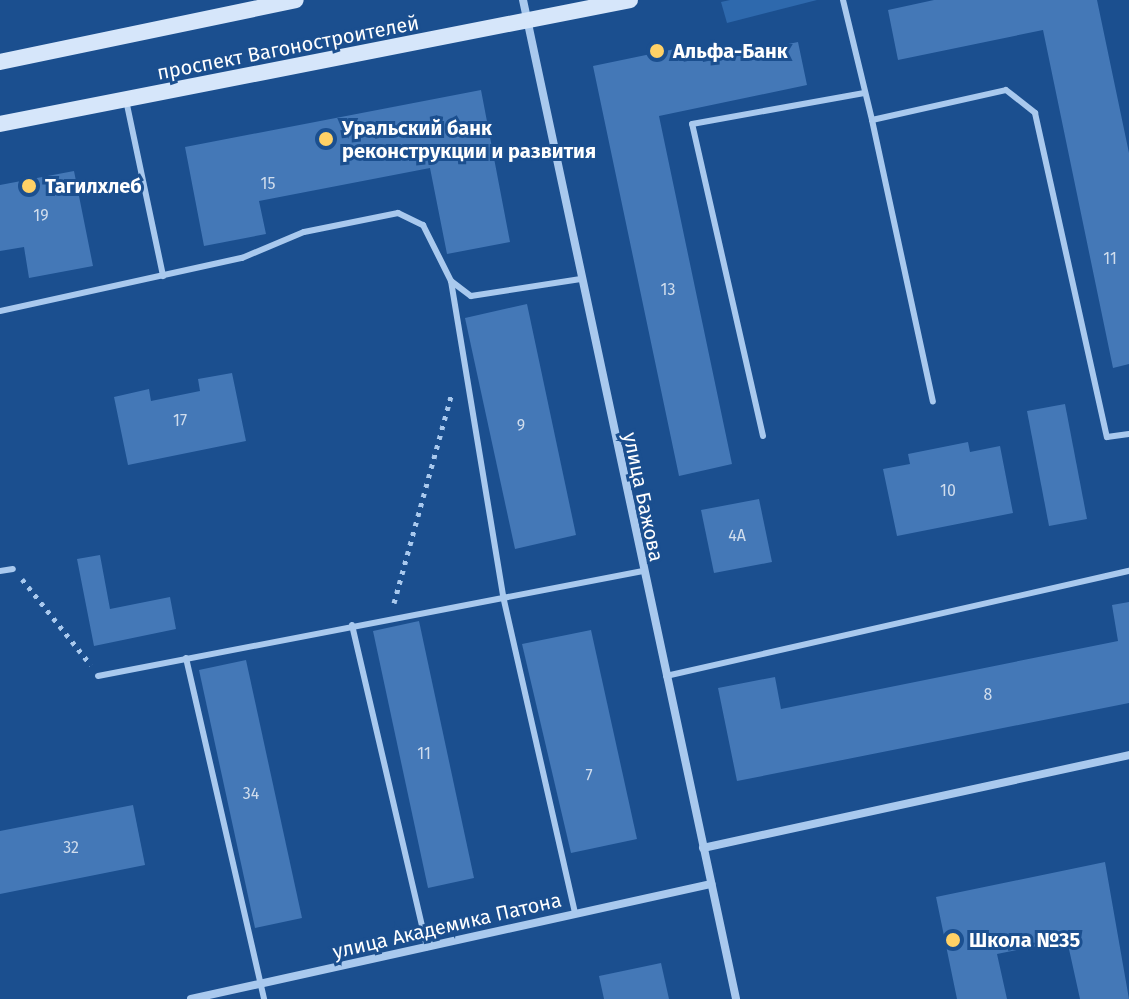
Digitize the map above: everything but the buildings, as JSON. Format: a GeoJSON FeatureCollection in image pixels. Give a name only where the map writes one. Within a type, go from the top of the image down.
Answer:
{"type":"FeatureCollection","features":[{"type":"Feature","properties":{"kind":"main road"},"geometry":{"type":"LineString","coordinates":[[0,62],[258,4],[296,0]]}},
{"type":"Feature","properties":{"kind":"main road","name":"проспект Вагоностроителей"},"geometry":{"type":"LineString","coordinates":[[0,124],[630,0]]}},
{"type":"Feature","properties":{"kind":"street","name":"улица Бажова"},"geometry":{"type":"LineString","coordinates":[[523,0],[736,999]]}},
{"type":"Feature","properties":{"kind":"street"},"geometry":{"type":"LineString","coordinates":[[703,848],[1129,755]]}},
{"type":"Feature","properties":{"kind":"street","name":"улица Академика Патона"},"geometry":{"type":"LineString","coordinates":[[191,999],[711,884]]}},
{"type":"Feature","properties":{"kind":"lane"},"geometry":{"type":"LineString","coordinates":[[843,0],[933,401]]}},
{"type":"Feature","properties":{"kind":"lane"},"geometry":{"type":"LineString","coordinates":[[872,120],[1006,90],[1035,113],[1107,437],[1129,434]]}},
{"type":"Feature","properties":{"kind":"lane"},"geometry":{"type":"LineString","coordinates":[[763,436],[692,124],[864,93]]}},
{"type":"Feature","properties":{"kind":"lane"},"geometry":{"type":"LineString","coordinates":[[126,100],[163,276]]}},
{"type":"Feature","properties":{"kind":"lane"},"geometry":{"type":"LineString","coordinates":[[0,311],[242,258],[304,232],[398,213],[423,225],[451,281],[503,596],[575,914]]}},
{"type":"Feature","properties":{"kind":"lane"},"geometry":{"type":"LineString","coordinates":[[451,281],[471,296],[581,279]]}},
{"type":"Feature","properties":{"kind":"lane"},"geometry":{"type":"LineString","coordinates":[[0,571],[13,569]]}},
{"type":"Feature","properties":{"kind":"lane"},"geometry":{"type":"LineString","coordinates":[[98,676],[391,615],[643,571]]}},
{"type":"Feature","properties":{"kind":"lane"},"geometry":{"type":"LineString","coordinates":[[666,676],[1129,571]]}},
{"type":"Feature","properties":{"kind":"lane"},"geometry":{"type":"LineString","coordinates":[[352,625],[427,947]]}},
{"type":"Feature","properties":{"kind":"lane"},"geometry":{"type":"LineString","coordinates":[[186,658],[264,999]]}},
{"type":"Feature","properties":{"kind":"path"},"geometry":{"type":"LineString","coordinates":[[391,615],[456,379]]}},
{"type":"Feature","properties":{"kind":"path"},"geometry":{"type":"LineString","coordinates":[[13,569],[98,676]]}},
{"type":"Feature","properties":{"kind":"shaded area"},"geometry":{"type":"Polygon","coordinates":[[[817,0],[727,23],[721,2],[817,0]]]}},
{"type":"Feature","properties":{"kind":"place","name":"Альфа-Банк"},"geometry":{"type":"Point","coordinates":[657,51]}},
{"type":"Feature","properties":{"kind":"place","name":"Уральский банк реконструкции и развития"},"geometry":{"type":"Point","coordinates":[326,139]}},
{"type":"Feature","properties":{"kind":"place","name":"Тагилхлеб"},"geometry":{"type":"Point","coordinates":[29,186]}},
{"type":"Feature","properties":{"kind":"place","name":"Школа №35"},"geometry":{"type":"Point","coordinates":[953,940]}}]}
